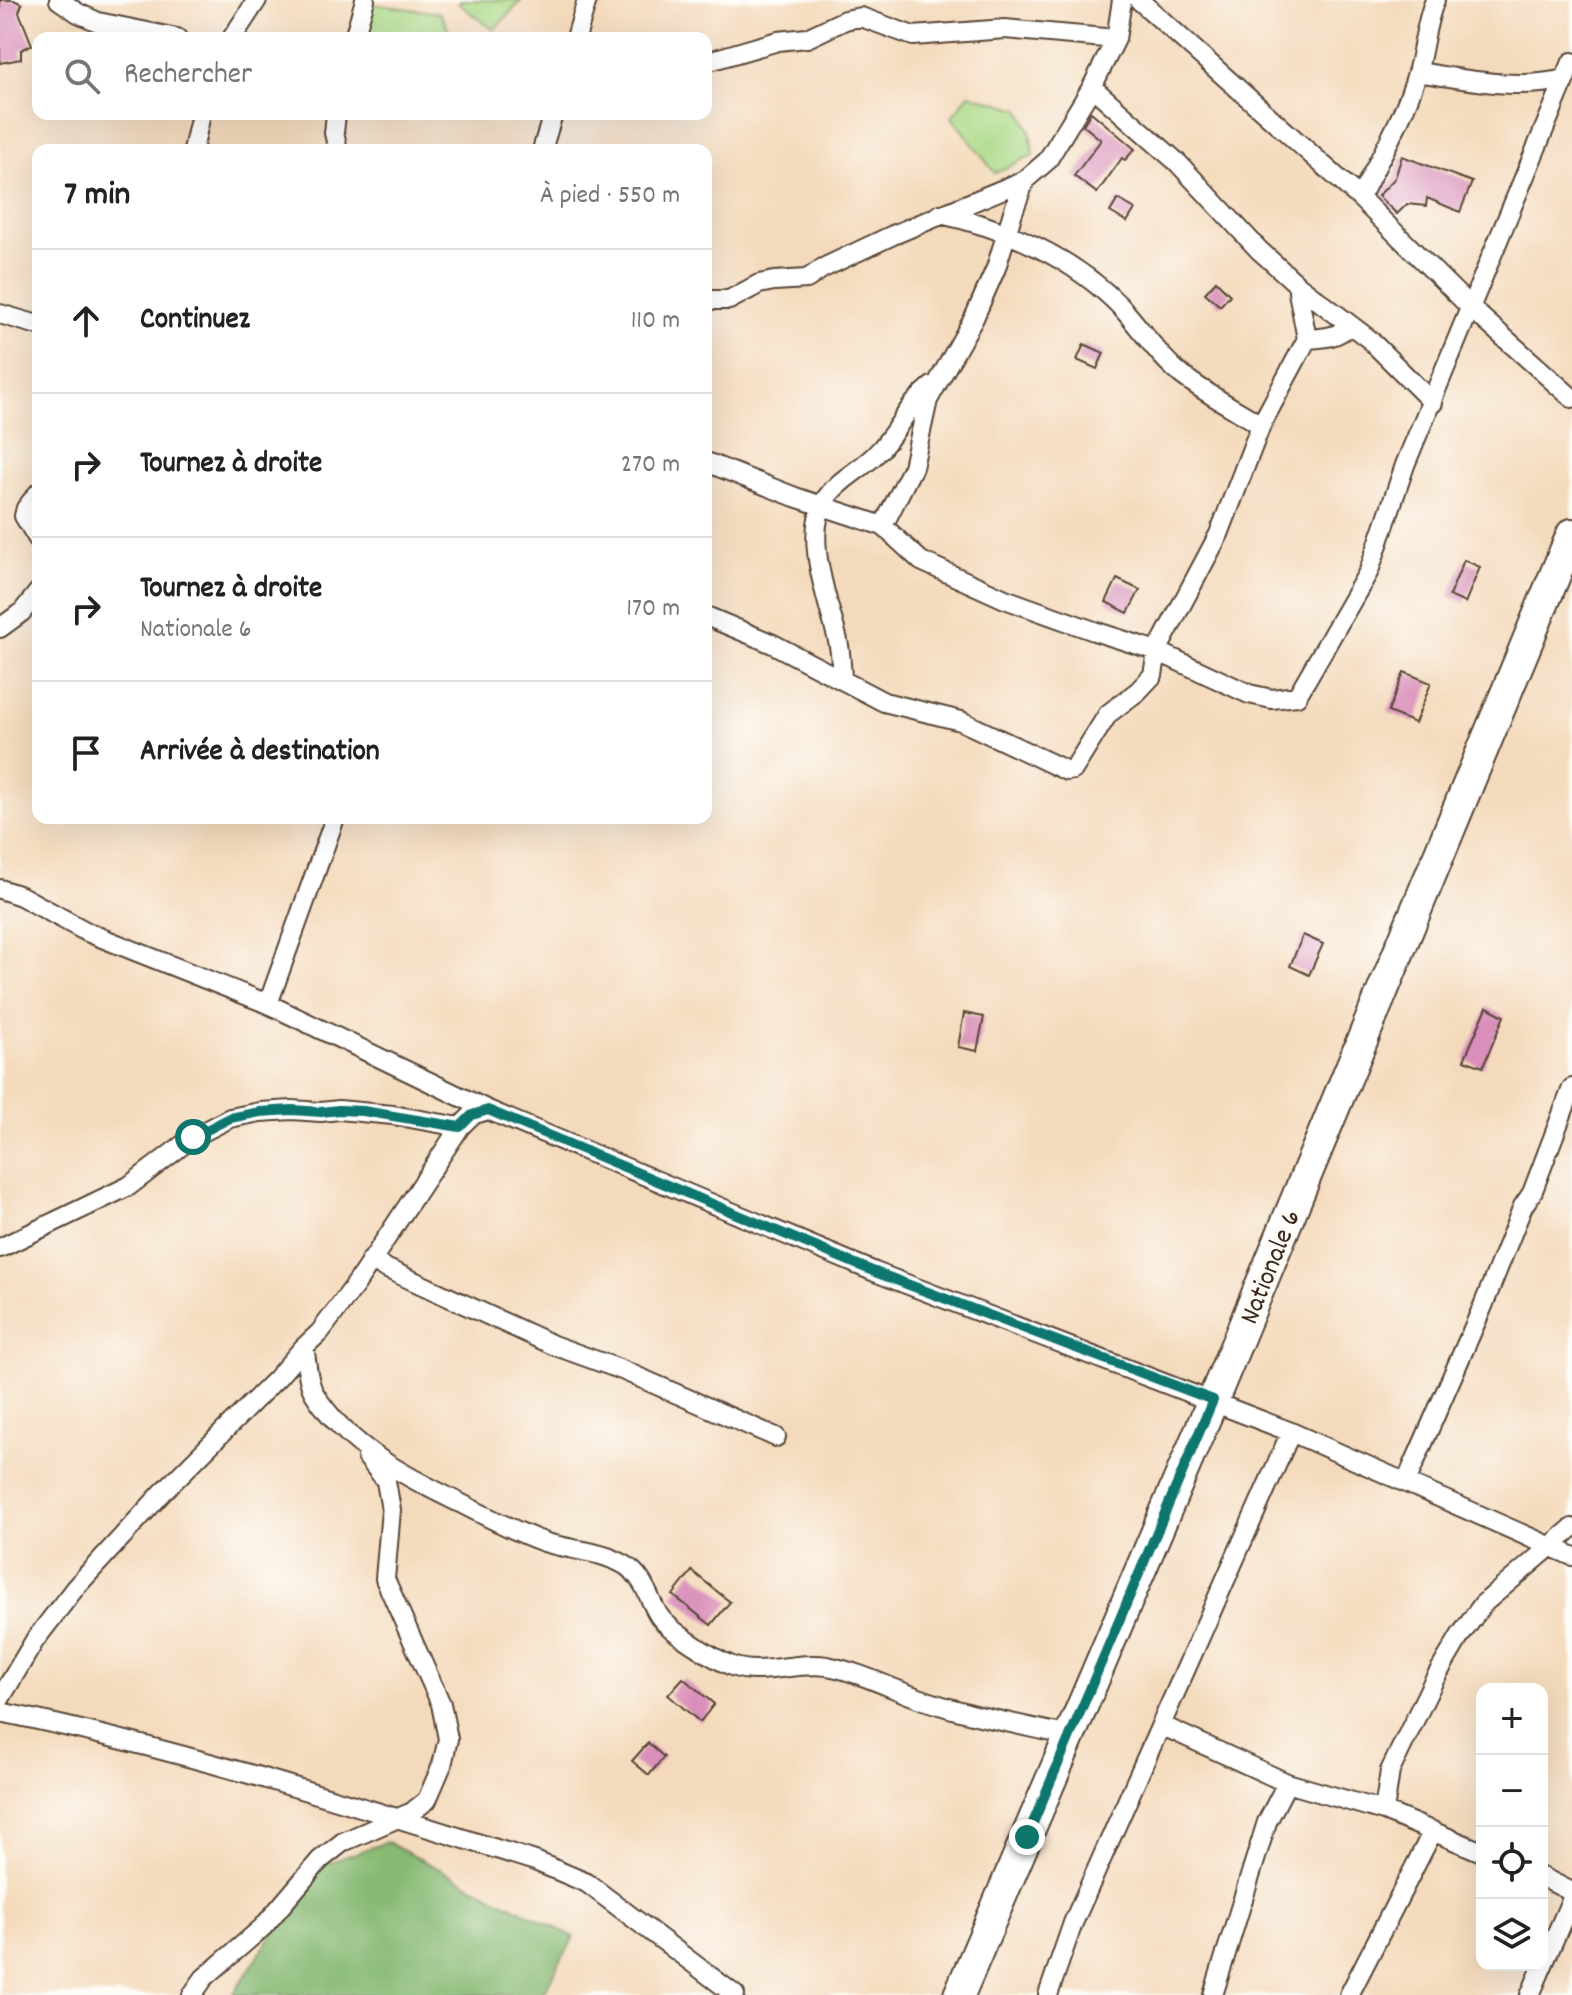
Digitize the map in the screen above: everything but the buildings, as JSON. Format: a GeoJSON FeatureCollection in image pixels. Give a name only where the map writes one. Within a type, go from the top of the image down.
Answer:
{"type":"FeatureCollection","features":[{"type":"Feature","properties":{"kind":"main road","name":"Nationale 6"},"geometry":{"type":"LineString","coordinates":[[959,1995],[1213,1400],[1572,534]]}},
{"type":"Feature","properties":{"kind":"street"},"geometry":{"type":"LineString","coordinates":[[59,0],[98,22],[147,32]]}},
{"type":"Feature","properties":{"kind":"street"},"geometry":{"type":"LineString","coordinates":[[236,32],[257,0]]}},
{"type":"Feature","properties":{"kind":"street"},"geometry":{"type":"LineString","coordinates":[[356,32],[365,0]]}},
{"type":"Feature","properties":{"kind":"street"},"geometry":{"type":"LineString","coordinates":[[578,32],[587,0]]}},
{"type":"Feature","properties":{"kind":"street"},"geometry":{"type":"LineString","coordinates":[[712,300],[729,300],[759,284],[807,279],[823,268],[940,214],[1025,180],[1047,161],[1092,87],[1116,39],[1122,0]]}},
{"type":"Feature","properties":{"kind":"street"},"geometry":{"type":"LineString","coordinates":[[1139,0],[1360,198],[1472,309],[1572,398]]}},
{"type":"Feature","properties":{"kind":"street"},"geometry":{"type":"LineString","coordinates":[[1360,198],[1407,103],[1417,72],[1428,16],[1435,0]]}},
{"type":"Feature","properties":{"kind":"street"},"geometry":{"type":"LineString","coordinates":[[712,60],[769,43],[807,38],[845,20],[861,17],[913,36],[1005,29],[1116,39]]}},
{"type":"Feature","properties":{"kind":"street"},"geometry":{"type":"LineString","coordinates":[[1417,72],[1487,82],[1544,84],[1569,70]]}},
{"type":"Feature","properties":{"kind":"street"},"geometry":{"type":"LineString","coordinates":[[712,464],[883,526],[921,561],[1005,599],[1157,651],[1249,694],[1272,699],[1297,696],[1369,571],[1405,465],[1569,70]]}},
{"type":"Feature","properties":{"kind":"street"},"geometry":{"type":"LineString","coordinates":[[1092,87],[1178,163],[1259,250],[1299,286],[1369,339],[1433,403]]}},
{"type":"Feature","properties":{"kind":"street"},"geometry":{"type":"LineString","coordinates":[[194,144],[200,120]]}},
{"type":"Feature","properties":{"kind":"street"},"geometry":{"type":"LineString","coordinates":[[335,120],[337,144]]}},
{"type":"Feature","properties":{"kind":"street"},"geometry":{"type":"LineString","coordinates":[[544,144],[551,120]]}},
{"type":"Feature","properties":{"kind":"street"},"geometry":{"type":"LineString","coordinates":[[883,526],[913,467],[928,400],[974,318],[996,268],[1025,180]]}},
{"type":"Feature","properties":{"kind":"street"},"geometry":{"type":"LineString","coordinates":[[940,214],[1007,233],[1044,250],[1080,272],[1119,305],[1182,375],[1261,425]]}},
{"type":"Feature","properties":{"kind":"street"},"geometry":{"type":"LineString","coordinates":[[712,619],[773,644],[884,702],[961,721],[1067,771],[1078,766],[1094,733],[1108,714],[1147,682],[1156,665],[1157,651],[1219,534],[1261,425],[1307,339],[1299,286]]}},
{"type":"Feature","properties":{"kind":"street"},"geometry":{"type":"LineString","coordinates":[[0,314],[32,323]]}},
{"type":"Feature","properties":{"kind":"street"},"geometry":{"type":"LineString","coordinates":[[1307,339],[1331,337],[1350,325]]}},
{"type":"Feature","properties":{"kind":"street"},"geometry":{"type":"LineString","coordinates":[[842,678],[839,644],[819,563],[817,531],[822,506],[839,484],[880,451],[912,403],[938,381]]}},
{"type":"Feature","properties":{"kind":"street"},"geometry":{"type":"LineString","coordinates":[[32,500],[24,516],[32,529]]}},
{"type":"Feature","properties":{"kind":"street"},"geometry":{"type":"LineString","coordinates":[[0,628],[22,612],[32,600]]}},
{"type":"Feature","properties":{"kind":"street"},"geometry":{"type":"LineString","coordinates":[[268,1004],[333,824]]}},
{"type":"Feature","properties":{"kind":"street"},"geometry":{"type":"LineString","coordinates":[[0,889],[21,896],[87,932],[268,1004],[488,1110],[875,1272],[1291,1432],[1572,1556]]}},
{"type":"Feature","properties":{"kind":"street"},"geometry":{"type":"LineString","coordinates":[[1406,1482],[1523,1206],[1532,1193],[1572,1088]]}},
{"type":"Feature","properties":{"kind":"street"},"geometry":{"type":"LineString","coordinates":[[0,1248],[129,1186],[193,1137],[230,1118],[260,1112],[339,1110],[393,1115],[460,1127]]}},
{"type":"Feature","properties":{"kind":"street"},"geometry":{"type":"LineString","coordinates":[[0,1699],[35,1640],[75,1588],[163,1492],[320,1332],[460,1127],[472,1115],[488,1110]]}},
{"type":"Feature","properties":{"kind":"street"},"geometry":{"type":"LineString","coordinates":[[370,1261],[553,1345],[622,1370],[776,1437]]}},
{"type":"Feature","properties":{"kind":"street"},"geometry":{"type":"LineString","coordinates":[[192,1995],[215,1967],[263,1927],[320,1860],[343,1842],[412,1812],[427,1800],[435,1785],[448,1739],[441,1704],[385,1579],[391,1510],[386,1481],[312,1390],[304,1347]]}},
{"type":"Feature","properties":{"kind":"street"},"geometry":{"type":"LineString","coordinates":[[1048,1995],[1073,1923],[1291,1432]]}},
{"type":"Feature","properties":{"kind":"street"},"geometry":{"type":"LineString","coordinates":[[353,1439],[397,1472],[524,1534],[548,1543],[602,1554],[628,1567],[645,1584],[664,1622],[732,1666],[749,1670],[796,1665],[824,1666],[859,1674],[913,1696],[961,1710],[1070,1736]]}},
{"type":"Feature","properties":{"kind":"street"},"geometry":{"type":"LineString","coordinates":[[1384,1811],[1390,1771],[1434,1680],[1460,1636],[1483,1604],[1572,1528]]}},
{"type":"Feature","properties":{"kind":"street"},"geometry":{"type":"LineString","coordinates":[[0,1712],[156,1748],[535,1861],[587,1883],[735,1995]]}},
{"type":"Feature","properties":{"kind":"street"},"geometry":{"type":"LineString","coordinates":[[1161,1725],[1287,1783],[1384,1811],[1476,1849]]}},
{"type":"Feature","properties":{"kind":"street"},"geometry":{"type":"LineString","coordinates":[[1213,1995],[1267,1822],[1287,1783]]}},
{"type":"Feature","properties":{"kind":"street"},"geometry":{"type":"LineString","coordinates":[[1349,1995],[1433,1831]]}},
{"type":"Feature","properties":{"kind":"street"},"geometry":{"type":"LineString","coordinates":[[1548,1880],[1572,1892]]}},
{"type":"Feature","properties":{"kind":"street"},"geometry":{"type":"LineString","coordinates":[[1530,1995],[1572,1898]]}},
{"type":"Feature","properties":{"kind":"green space"},"geometry":{"type":"Polygon","coordinates":[[[461,0],[522,0],[494,30],[459,4],[461,0]]]}},
{"type":"Feature","properties":{"kind":"green space"},"geometry":{"type":"Polygon","coordinates":[[[373,4],[440,13],[450,32],[361,32],[373,4]]]}},
{"type":"Feature","properties":{"kind":"green space"},"geometry":{"type":"Polygon","coordinates":[[[969,94],[1020,109],[1030,130],[1033,155],[995,173],[952,117],[969,94]]]}},
{"type":"Feature","properties":{"kind":"green space"},"geometry":{"type":"Polygon","coordinates":[[[386,1842],[574,1937],[542,1995],[233,1995],[316,1867],[386,1842]]]}},
{"type":"Feature","properties":{"kind":"route"},"geometry":{"type":"LineString","coordinates":[[193,1137],[230,1118],[260,1112],[363,1111],[460,1127],[472,1115],[488,1110],[875,1272],[1213,1400],[1027,1837]]}}]}
